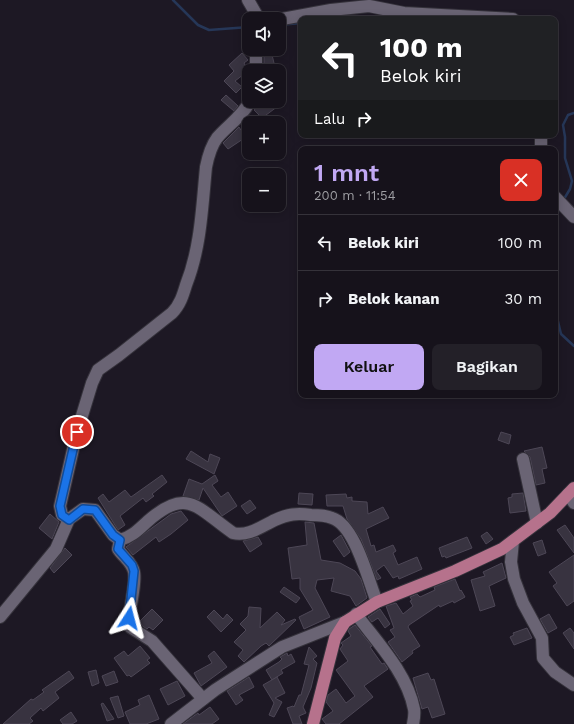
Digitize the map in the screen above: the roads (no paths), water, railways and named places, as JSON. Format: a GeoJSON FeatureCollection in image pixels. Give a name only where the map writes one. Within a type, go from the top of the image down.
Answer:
{"type":"FeatureCollection","features":[{"type":"Feature","properties":{"kind":"main road"},"geometry":{"type":"LineString","coordinates":[[313,724],[335,638],[345,622],[377,602],[480,560],[513,542],[572,495]]}},
{"type":"Feature","properties":{"kind":"street"},"geometry":{"type":"LineString","coordinates":[[248,0],[255,12]]}},
{"type":"Feature","properties":{"kind":"street"},"geometry":{"type":"LineString","coordinates":[[298,16],[331,10],[368,6],[404,13],[458,16]]}},
{"type":"Feature","properties":{"kind":"street"},"geometry":{"type":"LineString","coordinates":[[286,18],[298,16]]}},
{"type":"Feature","properties":{"kind":"street"},"geometry":{"type":"LineString","coordinates":[[69,520],[62,515],[60,506],[77,432],[92,383],[98,370],[103,365],[119,355],[172,313],[178,305],[192,270],[198,244],[206,167],[209,156],[218,138],[246,108]]}},
{"type":"Feature","properties":{"kind":"street"},"geometry":{"type":"LineString","coordinates":[[558,200],[574,217]]}},
{"type":"Feature","properties":{"kind":"street"},"geometry":{"type":"LineString","coordinates":[[523,459],[537,523]]}},
{"type":"Feature","properties":{"kind":"street"},"geometry":{"type":"LineString","coordinates":[[120,540],[132,536],[160,510],[175,503],[198,507],[233,533],[240,535],[252,531],[285,515],[298,513],[332,518],[342,524],[352,538],[377,602]]}},
{"type":"Feature","properties":{"kind":"street"},"geometry":{"type":"LineString","coordinates":[[0,617],[56,549],[69,520],[83,509],[95,510],[113,535],[120,540]]}},
{"type":"Feature","properties":{"kind":"street"},"geometry":{"type":"LineString","coordinates":[[120,540],[118,549],[132,565],[134,571],[132,606],[129,624],[130,627],[152,641],[203,699]]}},
{"type":"Feature","properties":{"kind":"street"},"geometry":{"type":"LineString","coordinates":[[513,542],[511,562],[514,579],[523,603],[542,638],[542,658],[555,672],[574,685]]}},
{"type":"Feature","properties":{"kind":"street"},"geometry":{"type":"LineString","coordinates":[[356,614],[390,658],[404,682],[414,708],[413,724]]}},
{"type":"Feature","properties":{"kind":"street"},"geometry":{"type":"LineString","coordinates":[[171,724],[203,699],[282,647],[345,622]]}},
{"type":"Feature","properties":{"kind":"waterway"},"geometry":{"type":"LineString","coordinates":[[173,0],[198,25],[209,30],[242,28]]}},
{"type":"Feature","properties":{"kind":"waterway"},"geometry":{"type":"LineString","coordinates":[[286,24],[298,23]]}},
{"type":"Feature","properties":{"kind":"waterway"},"geometry":{"type":"LineString","coordinates":[[564,199],[570,189],[572,181],[565,158],[565,137],[563,125],[568,115],[574,113]]}},
{"type":"Feature","properties":{"kind":"waterway"},"geometry":{"type":"LineString","coordinates":[[558,322],[561,334],[574,346]]}}]}
